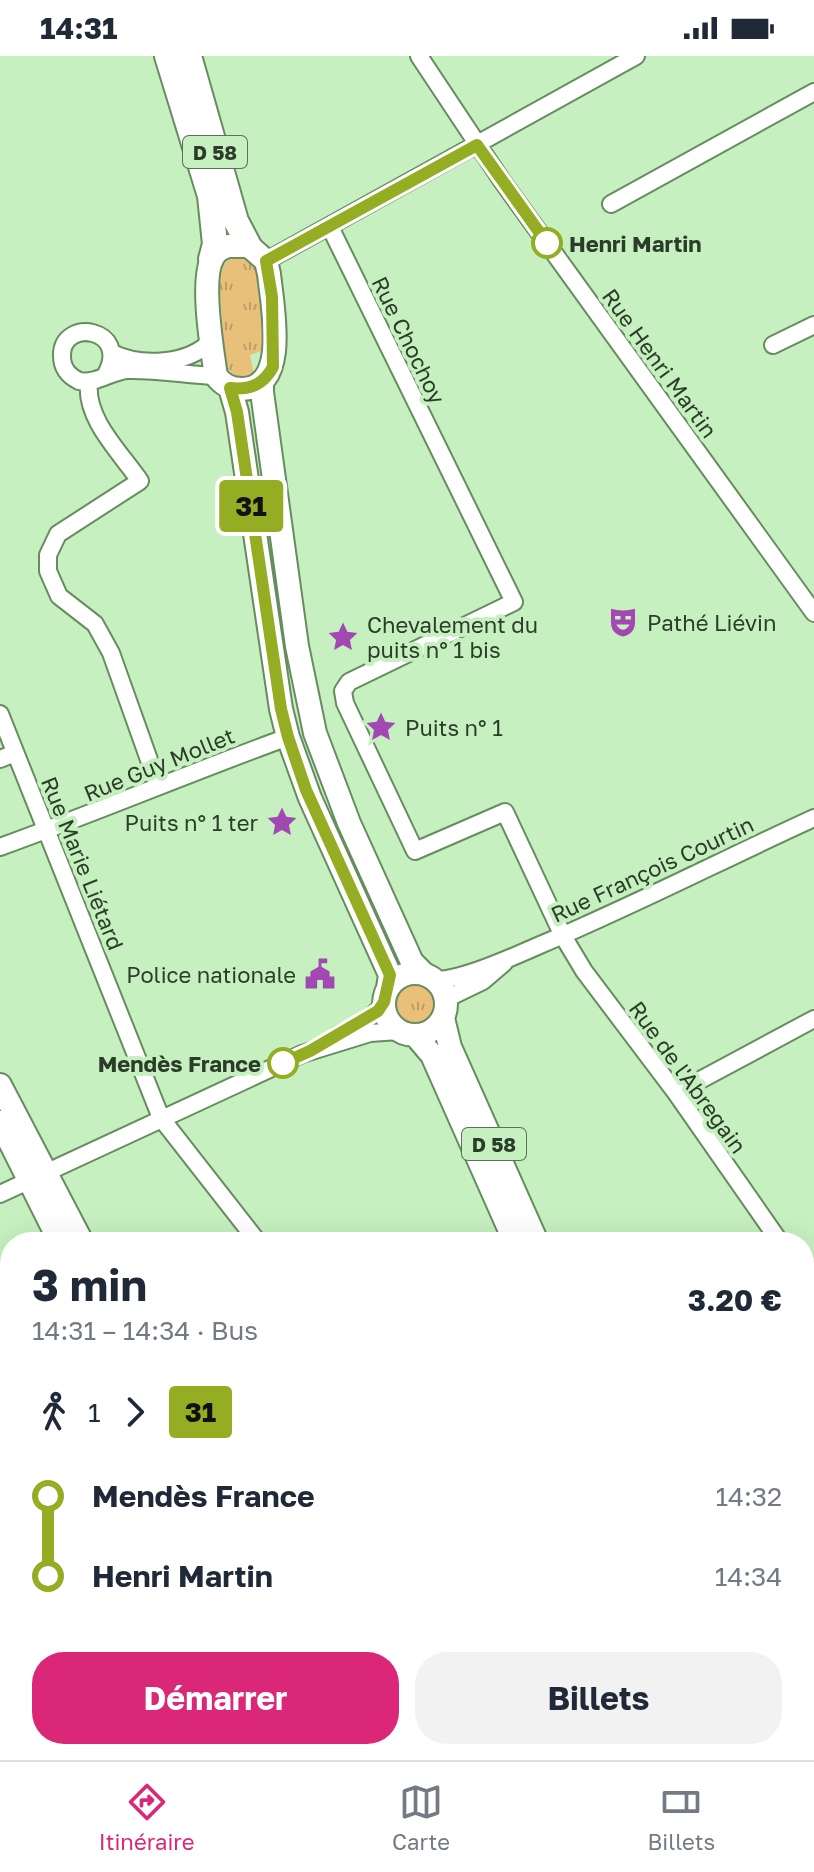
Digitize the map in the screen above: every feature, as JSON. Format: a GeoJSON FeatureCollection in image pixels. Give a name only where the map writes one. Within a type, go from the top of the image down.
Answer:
{"type":"FeatureCollection","features":[{"type":"Feature","properties":{"kind":"highway","name":"D 58"},"geometry":{"type":"LineString","coordinates":[[167,56],[210,196],[215,244],[211,259]]}},
{"type":"Feature","properties":{"kind":"highway","name":"D 58"},"geometry":{"type":"LineString","coordinates":[[189,56],[236,221],[258,254]]}},
{"type":"Feature","properties":{"kind":"main road"},"geometry":{"type":"LineString","coordinates":[[223,382],[246,390],[262,381],[273,367],[275,358],[272,297],[258,254],[228,246],[217,251],[211,259],[208,298],[211,341],[223,382],[237,412],[281,709],[288,737],[306,790],[390,975],[386,995],[387,1019],[407,1033],[426,1033],[436,1027],[445,1010],[444,990],[412,962],[356,837],[315,733],[305,695],[262,381]]}},
{"type":"Feature","properties":{"kind":"main road"},"geometry":{"type":"LineString","coordinates":[[386,995],[403,974],[430,977]]}},
{"type":"Feature","properties":{"kind":"main road","name":"D 58"},"geometry":{"type":"LineString","coordinates":[[445,1010],[441,1051],[511,1232]]}},
{"type":"Feature","properties":{"kind":"main road","name":"D 58"},"geometry":{"type":"LineString","coordinates":[[407,1033],[441,1051],[532,1232]]}},
{"type":"Feature","properties":{"kind":"main road"},"geometry":{"type":"LineString","coordinates":[[0,1085],[57,1232]]}},
{"type":"Feature","properties":{"kind":"main road"},"geometry":{"type":"LineString","coordinates":[[0,1122],[75,1232]]}},
{"type":"Feature","properties":{"kind":"street"},"geometry":{"type":"LineString","coordinates":[[258,254],[330,227],[636,56]]}},
{"type":"Feature","properties":{"kind":"street","name":"Rue Henri Martin"},"geometry":{"type":"LineString","coordinates":[[427,59],[477,145],[814,613]]}},
{"type":"Feature","properties":{"kind":"street"},"geometry":{"type":"LineString","coordinates":[[611,204],[814,92]]}},
{"type":"Feature","properties":{"kind":"street","name":"Rue Chochoy"},"geometry":{"type":"LineString","coordinates":[[330,227],[514,602],[349,682],[343,691],[345,703],[415,851],[505,812],[563,936]]}},
{"type":"Feature","properties":{"kind":"street"},"geometry":{"type":"LineString","coordinates":[[773,345],[814,325]]}},
{"type":"Feature","properties":{"kind":"street"},"geometry":{"type":"LineString","coordinates":[[106,374],[112,364],[112,353],[106,340],[97,333],[86,332],[70,338],[62,350],[65,369],[79,381],[89,383],[106,374],[129,370],[223,382]]}},
{"type":"Feature","properties":{"kind":"street"},"geometry":{"type":"LineString","coordinates":[[112,353],[145,362],[172,359],[202,350],[211,341]]}},
{"type":"Feature","properties":{"kind":"street"},"geometry":{"type":"LineString","coordinates":[[89,383],[87,396],[91,411],[140,481],[58,534],[48,555],[48,571],[59,596],[95,624],[111,653],[158,785]]}},
{"type":"Feature","properties":{"kind":"street"},"geometry":{"type":"LineString","coordinates":[[800,593],[814,583]]}},
{"type":"Feature","properties":{"kind":"street","name":"Rue Marie Liétard"},"geometry":{"type":"LineString","coordinates":[[0,714],[8,756],[48,831],[161,1118],[250,1232]]}},
{"type":"Feature","properties":{"kind":"street","name":"Rue Guy Mollet"},"geometry":{"type":"LineString","coordinates":[[0,847],[288,737]]}},
{"type":"Feature","properties":{"kind":"street","name":"Rue François Courtin"},"geometry":{"type":"LineString","coordinates":[[508,959],[657,894],[814,818]]}},
{"type":"Feature","properties":{"kind":"street","name":"Rue de l'Abregain"},"geometry":{"type":"LineString","coordinates":[[563,936],[584,971],[676,1093],[773,1232]]}},
{"type":"Feature","properties":{"kind":"street"},"geometry":{"type":"LineString","coordinates":[[430,977],[446,980],[508,959]]}},
{"type":"Feature","properties":{"kind":"street"},"geometry":{"type":"LineString","coordinates":[[445,1010],[452,996],[483,981],[508,959]]}},
{"type":"Feature","properties":{"kind":"street"},"geometry":{"type":"LineString","coordinates":[[0,1194],[310,1051],[365,1021],[378,1011],[386,995]]}},
{"type":"Feature","properties":{"kind":"street"},"geometry":{"type":"LineString","coordinates":[[676,1093],[814,1019]]}},
{"type":"Feature","properties":{"kind":"street"},"geometry":{"type":"LineString","coordinates":[[310,1051],[370,1033],[407,1033]]}},
{"type":"Feature","properties":{"kind":"green space"},"geometry":{"type":"Polygon","coordinates":[[[237,258],[250,260],[258,272],[264,350],[250,355],[254,375],[245,377],[237,376],[225,364],[219,281],[223,265],[237,258]]]}},
{"type":"Feature","properties":{"kind":"green space"},"geometry":{"type":"Polygon","coordinates":[[[416,982],[431,989],[438,1004],[431,1019],[416,1026],[401,1019],[394,1004],[401,989],[416,982]]]}},
{"type":"Feature","properties":{"kind":"bus line","name":"31"},"geometry":{"type":"LineString","coordinates":[[283,1063],[365,1021],[378,1011],[384,1002],[390,975],[306,790],[281,709],[237,412],[230,388],[246,390],[255,386],[273,367],[272,297],[266,261],[477,145],[547,243]]}},
{"type":"Feature","properties":{"kind":"place","name":"Henri Martin"},"geometry":{"type":"Point","coordinates":[547,243]}},
{"type":"Feature","properties":{"kind":"place","name":"Pathé Liévin"},"geometry":{"type":"Point","coordinates":[623,622]}},
{"type":"Feature","properties":{"kind":"place","name":"Chevalement du puits n° 1 bis"},"geometry":{"type":"Point","coordinates":[343,637]}},
{"type":"Feature","properties":{"kind":"place","name":"Puits n° 1"},"geometry":{"type":"Point","coordinates":[381,727]}},
{"type":"Feature","properties":{"kind":"place","name":"Puits n° 1 ter"},"geometry":{"type":"Point","coordinates":[282,822]}},
{"type":"Feature","properties":{"kind":"place","name":"Police nationale"},"geometry":{"type":"Point","coordinates":[320,974]}},
{"type":"Feature","properties":{"kind":"place","name":"Mendès France"},"geometry":{"type":"Point","coordinates":[283,1063]}}]}
